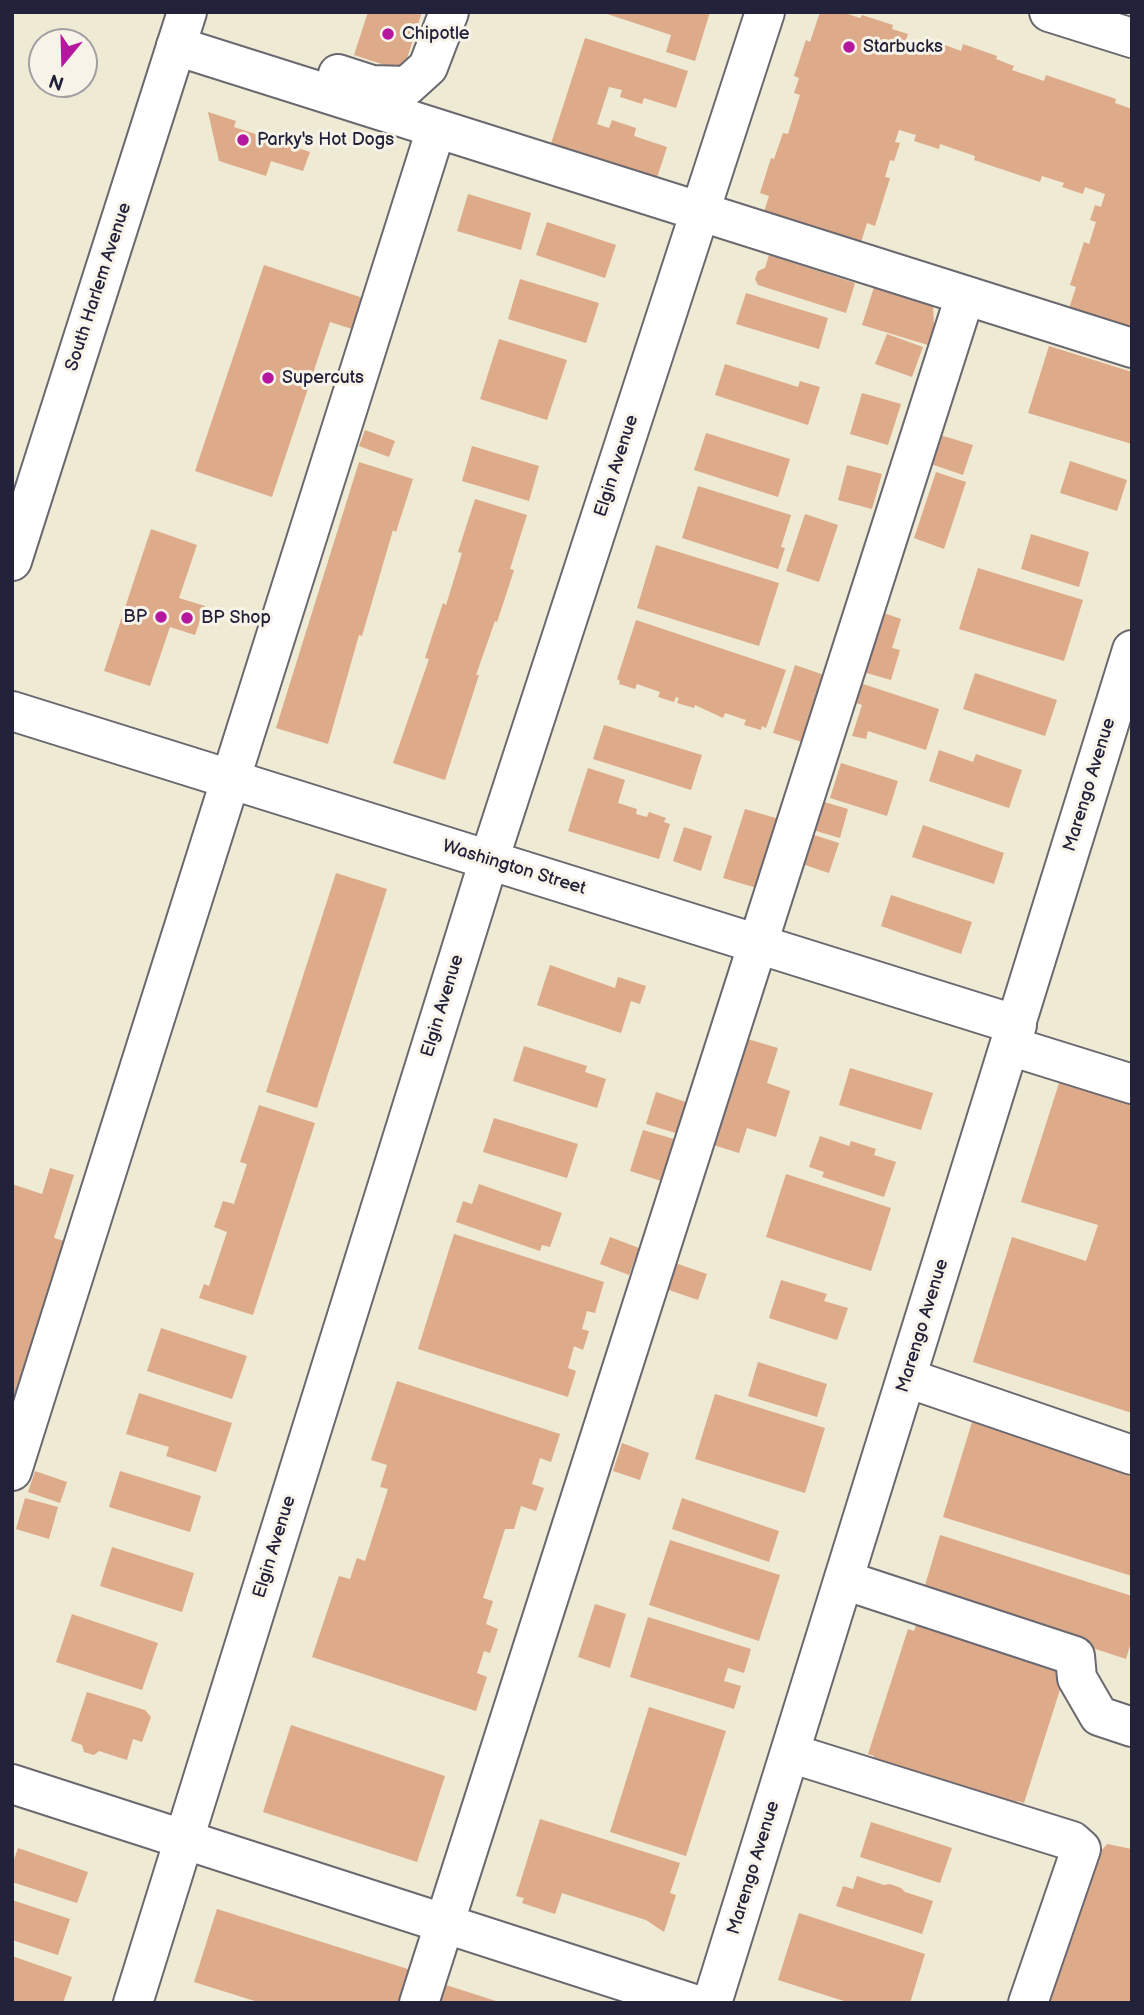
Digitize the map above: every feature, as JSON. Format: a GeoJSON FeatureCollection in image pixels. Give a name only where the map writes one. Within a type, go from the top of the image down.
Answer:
{"type":"FeatureCollection","features":[{"type":"Feature","properties":{"kind":"street"},"geometry":{"type":"LineString","coordinates":[[290,58],[372,86],[407,86],[428,67],[449,12]]}},
{"type":"Feature","properties":{"kind":"street","name":"Elgin Avenue"},"geometry":{"type":"LineString","coordinates":[[133,2003],[489,860],[765,12]]}},
{"type":"Feature","properties":{"kind":"street"},"geometry":{"type":"LineString","coordinates":[[1049,12],[1132,38]]}},
{"type":"Feature","properties":{"kind":"street"},"geometry":{"type":"LineString","coordinates":[[181,29],[436,129],[1132,348]]}},
{"type":"Feature","properties":{"kind":"street","name":"South Harlem Avenue"},"geometry":{"type":"LineString","coordinates":[[12,561],[181,29]]}},
{"type":"Feature","properties":{"kind":"street"},"geometry":{"type":"LineString","coordinates":[[12,1471],[436,129]]}},
{"type":"Feature","properties":{"kind":"street"},"geometry":{"type":"LineString","coordinates":[[419,2003],[965,296]]}},
{"type":"Feature","properties":{"kind":"street","name":"Marengo Avenue"},"geometry":{"type":"LineString","coordinates":[[712,2003],[1132,650]]}},
{"type":"Feature","properties":{"kind":"street","name":"Washington Street"},"geometry":{"type":"LineString","coordinates":[[12,711],[758,944],[1014,1035],[1132,1084]]}},
{"type":"Feature","properties":{"kind":"street"},"geometry":{"type":"LineString","coordinates":[[910,1368],[1132,1430]]}},
{"type":"Feature","properties":{"kind":"street"},"geometry":{"type":"LineString","coordinates":[[910,1368],[1132,1455]]}},
{"type":"Feature","properties":{"kind":"street"},"geometry":{"type":"LineString","coordinates":[[844,1580],[1076,1656],[1077,1678],[1099,1716],[1132,1727]]}},
{"type":"Feature","properties":{"kind":"street"},"geometry":{"type":"LineString","coordinates":[[790,1753],[1072,1841],[1080,1849],[1028,2003]]}},
{"type":"Feature","properties":{"kind":"street"},"geometry":{"type":"LineString","coordinates":[[12,1784],[691,2003]]}},
{"type":"Feature","properties":{"kind":"building","name":"Chipotle"},"geometry":{"type":"Polygon","coordinates":[[[368,12],[422,12],[403,71],[354,55],[368,12]]]}},
{"type":"Feature","properties":{"kind":"building"},"geometry":{"type":"Polygon","coordinates":[[[601,12],[710,12],[695,61],[666,52],[671,35],[601,12]]]}},
{"type":"Feature","properties":{"kind":"building"},"geometry":{"type":"Polygon","coordinates":[[[820,12],[842,12],[860,18],[862,15],[893,25],[892,29],[908,34],[906,40],[943,52],[945,45],[961,51],[963,44],[997,56],[996,59],[1014,66],[1012,70],[1044,81],[1046,75],[1116,99],[1115,103],[1132,109],[1132,335],[1067,315],[1076,287],[1070,285],[1084,242],[1089,244],[1096,222],[1090,220],[1095,205],[1101,207],[1105,194],[1085,187],[1083,194],[1062,187],[1064,183],[1042,176],[1040,182],[974,160],[975,156],[940,144],[939,149],[914,141],[916,135],[899,130],[895,142],[900,143],[894,161],[890,160],[885,177],[890,178],[875,226],[867,223],[859,249],[762,218],[769,196],[760,193],[771,158],[774,159],[783,133],[788,134],[800,95],[794,93],[799,78],[794,76],[806,40],[810,42],[820,12]]]}},
{"type":"Feature","properties":{"kind":"building"},"geometry":{"type":"Polygon","coordinates":[[[585,38],[688,71],[676,108],[644,98],[642,104],[620,97],[622,90],[609,87],[597,124],[609,128],[612,120],[636,128],[634,136],[667,147],[654,187],[548,153],[585,38]]]}},
{"type":"Feature","properties":{"kind":"building","name":"Parky's Hot Dogs"},"geometry":{"type":"Polygon","coordinates":[[[208,112],[236,121],[234,127],[310,152],[303,171],[271,161],[266,176],[219,161],[208,112]]]}},
{"type":"Feature","properties":{"kind":"building"},"geometry":{"type":"Polygon","coordinates":[[[468,194],[531,213],[521,250],[457,231],[468,194]]]}},
{"type":"Feature","properties":{"kind":"building"},"geometry":{"type":"Polygon","coordinates":[[[547,222],[616,245],[605,278],[536,255],[547,222]]]}},
{"type":"Feature","properties":{"kind":"building"},"geometry":{"type":"Polygon","coordinates":[[[769,255],[855,283],[846,313],[758,285],[755,279],[758,271],[765,268],[769,255]]]}},
{"type":"Feature","properties":{"kind":"building"},"geometry":{"type":"Polygon","coordinates":[[[264,265],[366,299],[355,330],[330,322],[272,497],[195,471],[264,265]]]}},
{"type":"Feature","properties":{"kind":"building"},"geometry":{"type":"Polygon","coordinates":[[[520,279],[599,303],[586,343],[508,319],[520,279]]]}},
{"type":"Feature","properties":{"kind":"building"},"geometry":{"type":"Polygon","coordinates":[[[874,287],[933,305],[934,326],[928,345],[862,325],[874,287]]]}},
{"type":"Feature","properties":{"kind":"building"},"geometry":{"type":"Polygon","coordinates":[[[746,293],[828,318],[819,349],[736,324],[746,293]]]}},
{"type":"Feature","properties":{"kind":"building"},"geometry":{"type":"Polygon","coordinates":[[[887,334],[923,347],[912,377],[875,364],[887,334]]]}},
{"type":"Feature","properties":{"kind":"building"},"geometry":{"type":"Polygon","coordinates":[[[499,339],[567,360],[547,420],[480,399],[499,339]]]}},
{"type":"Feature","properties":{"kind":"building"},"geometry":{"type":"Polygon","coordinates":[[[1049,346],[1132,372],[1132,444],[1028,413],[1049,346]]]}},
{"type":"Feature","properties":{"kind":"building"},"geometry":{"type":"Polygon","coordinates":[[[725,364],[798,387],[800,381],[820,387],[808,425],[715,395],[725,364]]]}},
{"type":"Feature","properties":{"kind":"building"},"geometry":{"type":"Polygon","coordinates":[[[862,393],[901,404],[888,445],[850,434],[862,393]]]}},
{"type":"Feature","properties":{"kind":"building"},"geometry":{"type":"Polygon","coordinates":[[[365,430],[395,441],[389,457],[359,446],[365,430]]]}},
{"type":"Feature","properties":{"kind":"building"},"geometry":{"type":"Polygon","coordinates":[[[706,433],[790,459],[778,497],[694,470],[706,433]]]}},
{"type":"Feature","properties":{"kind":"building"},"geometry":{"type":"Polygon","coordinates":[[[937,434],[973,445],[963,475],[928,463],[937,434]]]}},
{"type":"Feature","properties":{"kind":"building"},"geometry":{"type":"Polygon","coordinates":[[[472,446],[539,466],[529,501],[462,481],[472,446]]]}},
{"type":"Feature","properties":{"kind":"building"},"geometry":{"type":"Polygon","coordinates":[[[1070,461],[1127,480],[1117,511],[1060,493],[1070,461]]]}},
{"type":"Feature","properties":{"kind":"building"},"geometry":{"type":"Polygon","coordinates":[[[359,462],[413,479],[396,532],[393,530],[362,636],[359,635],[328,744],[276,728],[359,462]]]}},
{"type":"Feature","properties":{"kind":"building"},"geometry":{"type":"Polygon","coordinates":[[[847,465],[882,474],[872,509],[838,500],[847,465]]]}},
{"type":"Feature","properties":{"kind":"building"},"geometry":{"type":"Polygon","coordinates":[[[936,472],[966,482],[944,549],[914,538],[936,472]]]}},
{"type":"Feature","properties":{"kind":"building"},"geometry":{"type":"Polygon","coordinates":[[[698,486],[791,515],[781,547],[785,548],[778,569],[682,538],[698,486]]]}},
{"type":"Feature","properties":{"kind":"building"},"geometry":{"type":"Polygon","coordinates":[[[475,499],[527,515],[510,569],[514,570],[476,675],[479,675],[445,780],[393,763],[429,659],[425,658],[443,603],[446,605],[462,553],[458,552],[475,499]]]}},
{"type":"Feature","properties":{"kind":"building"},"geometry":{"type":"Polygon","coordinates":[[[805,514],[838,525],[819,582],[786,571],[805,514]]]}},
{"type":"Feature","properties":{"kind":"building","name":"BP"},"geometry":{"type":"Polygon","coordinates":[[[151,529],[197,545],[179,598],[205,606],[195,635],[170,627],[150,686],[104,671],[151,529]]]}},
{"type":"Feature","properties":{"kind":"building"},"geometry":{"type":"Polygon","coordinates":[[[1031,534],[1089,552],[1079,587],[1021,569],[1031,534]]]}},
{"type":"Feature","properties":{"kind":"building"},"geometry":{"type":"Polygon","coordinates":[[[656,545],[779,583],[759,646],[637,608],[656,545]]]}},
{"type":"Feature","properties":{"kind":"building"},"geometry":{"type":"Polygon","coordinates":[[[978,568],[1083,600],[1064,661],[959,629],[978,568]]]}},
{"type":"Feature","properties":{"kind":"building"},"geometry":{"type":"Polygon","coordinates":[[[878,611],[901,619],[892,648],[900,650],[891,680],[863,672],[878,611]]]}},
{"type":"Feature","properties":{"kind":"building"},"geometry":{"type":"Polygon","coordinates":[[[636,620],[786,670],[766,728],[762,726],[761,730],[744,725],[746,720],[725,713],[723,718],[695,705],[694,708],[677,703],[679,698],[676,697],[674,702],[658,697],[660,692],[637,684],[635,689],[619,684],[617,679],[636,620]]]}},
{"type":"Feature","properties":{"kind":"building"},"geometry":{"type":"Polygon","coordinates":[[[795,665],[824,675],[802,742],[773,733],[795,665]]]}},
{"type":"Feature","properties":{"kind":"building"},"geometry":{"type":"Polygon","coordinates":[[[975,673],[1057,700],[1045,736],[963,709],[975,673]]]}},
{"type":"Feature","properties":{"kind":"building"},"geometry":{"type":"Polygon","coordinates":[[[857,682],[939,709],[926,750],[868,731],[866,739],[852,736],[862,705],[851,701],[857,682]]]}},
{"type":"Feature","properties":{"kind":"building"},"geometry":{"type":"Polygon","coordinates":[[[604,725],[702,755],[691,790],[593,759],[604,725]]]}},
{"type":"Feature","properties":{"kind":"building"},"geometry":{"type":"Polygon","coordinates":[[[939,750],[973,762],[976,754],[1022,770],[1009,808],[929,781],[939,750]]]}},
{"type":"Feature","properties":{"kind":"building"},"geometry":{"type":"Polygon","coordinates":[[[841,763],[898,781],[887,816],[830,798],[841,763]]]}},
{"type":"Feature","properties":{"kind":"building"},"geometry":{"type":"Polygon","coordinates":[[[588,768],[625,780],[618,803],[637,809],[636,814],[647,817],[649,812],[666,818],[664,822],[670,824],[659,859],[568,831],[588,768]]]}},
{"type":"Feature","properties":{"kind":"building"},"geometry":{"type":"Polygon","coordinates":[[[821,801],[848,809],[840,838],[813,830],[821,801]]]}},
{"type":"Feature","properties":{"kind":"building"},"geometry":{"type":"Polygon","coordinates":[[[745,809],[779,819],[757,888],[723,878],[745,809]]]}},
{"type":"Feature","properties":{"kind":"building"},"geometry":{"type":"Polygon","coordinates":[[[923,825],[1004,853],[994,884],[912,857],[923,825]]]}},
{"type":"Feature","properties":{"kind":"building"},"geometry":{"type":"Polygon","coordinates":[[[684,827],[712,836],[701,871],[673,861],[684,827]]]}},
{"type":"Feature","properties":{"kind":"building"},"geometry":{"type":"Polygon","coordinates":[[[814,835],[839,843],[829,873],[805,865],[814,835]]]}},
{"type":"Feature","properties":{"kind":"building"},"geometry":{"type":"Polygon","coordinates":[[[336,873],[387,889],[317,1108],[266,1092],[336,873]]]}},
{"type":"Feature","properties":{"kind":"building"},"geometry":{"type":"Polygon","coordinates":[[[891,895],[972,922],[961,954],[881,926],[891,895]]]}},
{"type":"Feature","properties":{"kind":"building"},"geometry":{"type":"Polygon","coordinates":[[[550,965],[615,988],[618,977],[646,986],[640,1004],[631,1001],[621,1033],[537,1005],[550,965]]]}},
{"type":"Feature","properties":{"kind":"building"},"geometry":{"type":"Polygon","coordinates":[[[744,1038],[778,1048],[767,1083],[790,1091],[776,1137],[747,1128],[739,1153],[710,1144],[744,1038]]]}},
{"type":"Feature","properties":{"kind":"building"},"geometry":{"type":"Polygon","coordinates":[[[524,1046],[587,1066],[585,1072],[606,1079],[597,1108],[513,1081],[524,1046]]]}},
{"type":"Feature","properties":{"kind":"building"},"geometry":{"type":"Polygon","coordinates":[[[850,1068],[933,1093],[921,1130],[839,1105],[850,1068]]]}},
{"type":"Feature","properties":{"kind":"building"},"geometry":{"type":"Polygon","coordinates":[[[1061,1077],[1132,1099],[1132,1413],[973,1362],[1012,1237],[1086,1261],[1098,1225],[1021,1202],[1061,1077]]]}},
{"type":"Feature","properties":{"kind":"building"},"geometry":{"type":"Polygon","coordinates":[[[656,1092],[689,1103],[679,1134],[646,1124],[656,1092]]]}},
{"type":"Feature","properties":{"kind":"building"},"geometry":{"type":"Polygon","coordinates":[[[259,1105],[315,1123],[253,1315],[199,1298],[204,1284],[209,1286],[227,1232],[214,1227],[223,1201],[234,1204],[247,1164],[240,1162],[259,1105]]]}},
{"type":"Feature","properties":{"kind":"building"},"geometry":{"type":"Polygon","coordinates":[[[494,1118],[578,1144],[567,1178],[483,1152],[494,1118]]]}},
{"type":"Feature","properties":{"kind":"building"},"geometry":{"type":"Polygon","coordinates":[[[643,1130],[674,1139],[661,1181],[630,1171],[643,1130]]]}},
{"type":"Feature","properties":{"kind":"building"},"geometry":{"type":"Polygon","coordinates":[[[820,1136],[849,1146],[851,1141],[876,1149],[874,1155],[896,1162],[884,1197],[822,1177],[824,1172],[809,1167],[820,1136]]]}},
{"type":"Feature","properties":{"kind":"building"},"geometry":{"type":"Polygon","coordinates":[[[50,1168],[74,1175],[54,1238],[72,1243],[12,1430],[12,1184],[42,1194],[50,1168]]]}},
{"type":"Feature","properties":{"kind":"building"},"geometry":{"type":"Polygon","coordinates":[[[786,1174],[891,1208],[871,1271],[766,1237],[786,1174]]]}},
{"type":"Feature","properties":{"kind":"building"},"geometry":{"type":"Polygon","coordinates":[[[479,1184],[562,1213],[550,1247],[542,1245],[540,1251],[456,1222],[463,1201],[472,1204],[479,1184]]]}},
{"type":"Feature","properties":{"kind":"building"},"geometry":{"type":"Polygon","coordinates":[[[454,1234],[604,1282],[595,1313],[587,1311],[582,1329],[589,1331],[583,1350],[574,1346],[568,1368],[576,1371],[568,1397],[418,1349],[454,1234]]]}},
{"type":"Feature","properties":{"kind":"building"},"geometry":{"type":"Polygon","coordinates":[[[610,1237],[639,1248],[629,1275],[600,1264],[610,1237]]]}},
{"type":"Feature","properties":{"kind":"building"},"geometry":{"type":"Polygon","coordinates":[[[675,1263],[707,1274],[698,1300],[666,1289],[675,1263]]]}},
{"type":"Feature","properties":{"kind":"building"},"geometry":{"type":"Polygon","coordinates":[[[781,1280],[827,1294],[824,1301],[848,1308],[837,1340],[769,1318],[781,1280]]]}},
{"type":"Feature","properties":{"kind":"building"},"geometry":{"type":"Polygon","coordinates":[[[161,1328],[247,1356],[232,1399],[147,1371],[161,1328]]]}},
{"type":"Feature","properties":{"kind":"building"},"geometry":{"type":"Polygon","coordinates":[[[758,1362],[827,1384],[817,1417],[748,1396],[758,1362]]]}},
{"type":"Feature","properties":{"kind":"building"},"geometry":{"type":"Polygon","coordinates":[[[397,1381],[560,1434],[551,1462],[540,1458],[532,1484],[544,1488],[536,1511],[521,1506],[514,1529],[505,1529],[483,1598],[493,1601],[486,1624],[498,1629],[490,1653],[484,1651],[477,1673],[487,1677],[476,1711],[312,1657],[339,1576],[350,1579],[357,1558],[365,1561],[388,1489],[380,1487],[387,1465],[371,1460],[397,1381]]]}},
{"type":"Feature","properties":{"kind":"building"},"geometry":{"type":"Polygon","coordinates":[[[139,1393],[232,1423],[216,1472],[166,1456],[169,1447],[126,1434],[139,1393]]]}},
{"type":"Feature","properties":{"kind":"building"},"geometry":{"type":"Polygon","coordinates":[[[715,1394],[825,1428],[805,1493],[695,1459],[715,1394]]]}},
{"type":"Feature","properties":{"kind":"building"},"geometry":{"type":"Polygon","coordinates":[[[972,1422],[1132,1472],[1132,1576],[943,1517],[972,1422]]]}},
{"type":"Feature","properties":{"kind":"building"},"geometry":{"type":"Polygon","coordinates":[[[622,1443],[649,1453],[640,1480],[613,1471],[622,1443]]]}},
{"type":"Feature","properties":{"kind":"building"},"geometry":{"type":"Polygon","coordinates":[[[35,1471],[67,1482],[60,1503],[28,1492],[35,1471]]]}},
{"type":"Feature","properties":{"kind":"building"},"geometry":{"type":"Polygon","coordinates":[[[120,1471],[201,1496],[190,1532],[109,1507],[120,1471]]]}},
{"type":"Feature","properties":{"kind":"building"},"geometry":{"type":"Polygon","coordinates":[[[25,1498],[58,1507],[49,1539],[16,1529],[25,1498]]]}},
{"type":"Feature","properties":{"kind":"building"},"geometry":{"type":"Polygon","coordinates":[[[682,1498],[779,1531],[769,1562],[672,1529],[682,1498]]]}},
{"type":"Feature","properties":{"kind":"building"},"geometry":{"type":"Polygon","coordinates":[[[940,1535],[1132,1596],[1132,1639],[1126,1659],[923,1592],[940,1535]]]}},
{"type":"Feature","properties":{"kind":"building"},"geometry":{"type":"Polygon","coordinates":[[[670,1540],[780,1575],[759,1641],[649,1605],[670,1540]]]}},
{"type":"Feature","properties":{"kind":"building"},"geometry":{"type":"Polygon","coordinates":[[[112,1547],[194,1573],[182,1612],[100,1586],[112,1547]]]}},
{"type":"Feature","properties":{"kind":"building"},"geometry":{"type":"Polygon","coordinates":[[[595,1604],[626,1614],[610,1668],[578,1657],[595,1604]]]}},
{"type":"Feature","properties":{"kind":"building"},"geometry":{"type":"Polygon","coordinates":[[[72,1614],[158,1643],[142,1690],[56,1662],[72,1614]]]}},
{"type":"Feature","properties":{"kind":"building"},"geometry":{"type":"Polygon","coordinates":[[[648,1617],[751,1649],[744,1673],[728,1668],[724,1681],[741,1686],[734,1709],[630,1677],[648,1617]]]}},
{"type":"Feature","properties":{"kind":"building"},"geometry":{"type":"Polygon","coordinates":[[[918,1618],[1062,1664],[1064,1677],[1024,1803],[1017,1801],[1013,1813],[871,1768],[874,1756],[868,1754],[908,1629],[914,1631],[918,1618]]]}},
{"type":"Feature","properties":{"kind":"building"},"geometry":{"type":"Polygon","coordinates":[[[87,1692],[145,1710],[151,1717],[142,1742],[133,1739],[127,1760],[99,1751],[94,1755],[84,1752],[82,1745],[71,1741],[87,1692]]]}},
{"type":"Feature","properties":{"kind":"building"},"geometry":{"type":"Polygon","coordinates":[[[649,1707],[726,1731],[686,1856],[610,1832],[649,1707]]]}},
{"type":"Feature","properties":{"kind":"building"},"geometry":{"type":"Polygon","coordinates":[[[291,1725],[445,1776],[417,1862],[263,1812],[291,1725]]]}},
{"type":"Feature","properties":{"kind":"building"},"geometry":{"type":"Polygon","coordinates":[[[540,1819],[680,1863],[670,1893],[676,1895],[664,1932],[646,1920],[562,1893],[555,1914],[522,1903],[524,1898],[516,1896],[540,1819]]]}},
{"type":"Feature","properties":{"kind":"building"},"geometry":{"type":"Polygon","coordinates":[[[871,1822],[952,1848],[940,1883],[860,1857],[871,1822]]]}},
{"type":"Feature","properties":{"kind":"building"},"geometry":{"type":"Polygon","coordinates":[[[1107,1844],[1132,1849],[1132,2003],[1042,2003],[1091,1846],[1103,1849],[1107,1844]]]}},
{"type":"Feature","properties":{"kind":"building"},"geometry":{"type":"Polygon","coordinates":[[[18,1848],[88,1872],[77,1903],[12,1882],[12,1865],[18,1848]]]}},
{"type":"Feature","properties":{"kind":"building"},"geometry":{"type":"Polygon","coordinates":[[[857,1876],[884,1885],[890,1884],[933,1901],[922,1934],[836,1906],[843,1886],[853,1889],[857,1876]]]}},
{"type":"Feature","properties":{"kind":"building"},"geometry":{"type":"Polygon","coordinates":[[[12,1900],[70,1919],[58,1955],[12,1940],[12,1900]]]}},
{"type":"Feature","properties":{"kind":"building"},"geometry":{"type":"Polygon","coordinates":[[[217,1909],[411,1970],[401,2003],[261,2003],[194,1982],[217,1909]]]}},
{"type":"Feature","properties":{"kind":"building"},"geometry":{"type":"Polygon","coordinates":[[[799,1913],[925,1954],[910,2003],[850,2003],[778,1980],[799,1913]]]}},
{"type":"Feature","properties":{"kind":"building"},"geometry":{"type":"Polygon","coordinates":[[[12,1956],[72,1977],[63,2003],[12,2003],[12,1956]]]}},
{"type":"Feature","properties":{"kind":"building"},"geometry":{"type":"Polygon","coordinates":[[[446,1985],[499,2002],[499,2003],[440,2003],[446,1985]]]}},
{"type":"Feature","properties":{"kind":"place","name":"Chipotle"},"geometry":{"type":"Point","coordinates":[388,34]}},
{"type":"Feature","properties":{"kind":"place","name":"Starbucks"},"geometry":{"type":"Point","coordinates":[849,47]}},
{"type":"Feature","properties":{"kind":"place","name":"Parky's Hot Dogs"},"geometry":{"type":"Point","coordinates":[243,140]}},
{"type":"Feature","properties":{"kind":"place","name":"Supercuts"},"geometry":{"type":"Point","coordinates":[268,378]}},
{"type":"Feature","properties":{"kind":"place","name":"BP"},"geometry":{"type":"Point","coordinates":[161,617]}},
{"type":"Feature","properties":{"kind":"place","name":"BP Shop"},"geometry":{"type":"Point","coordinates":[187,618]}}]}
